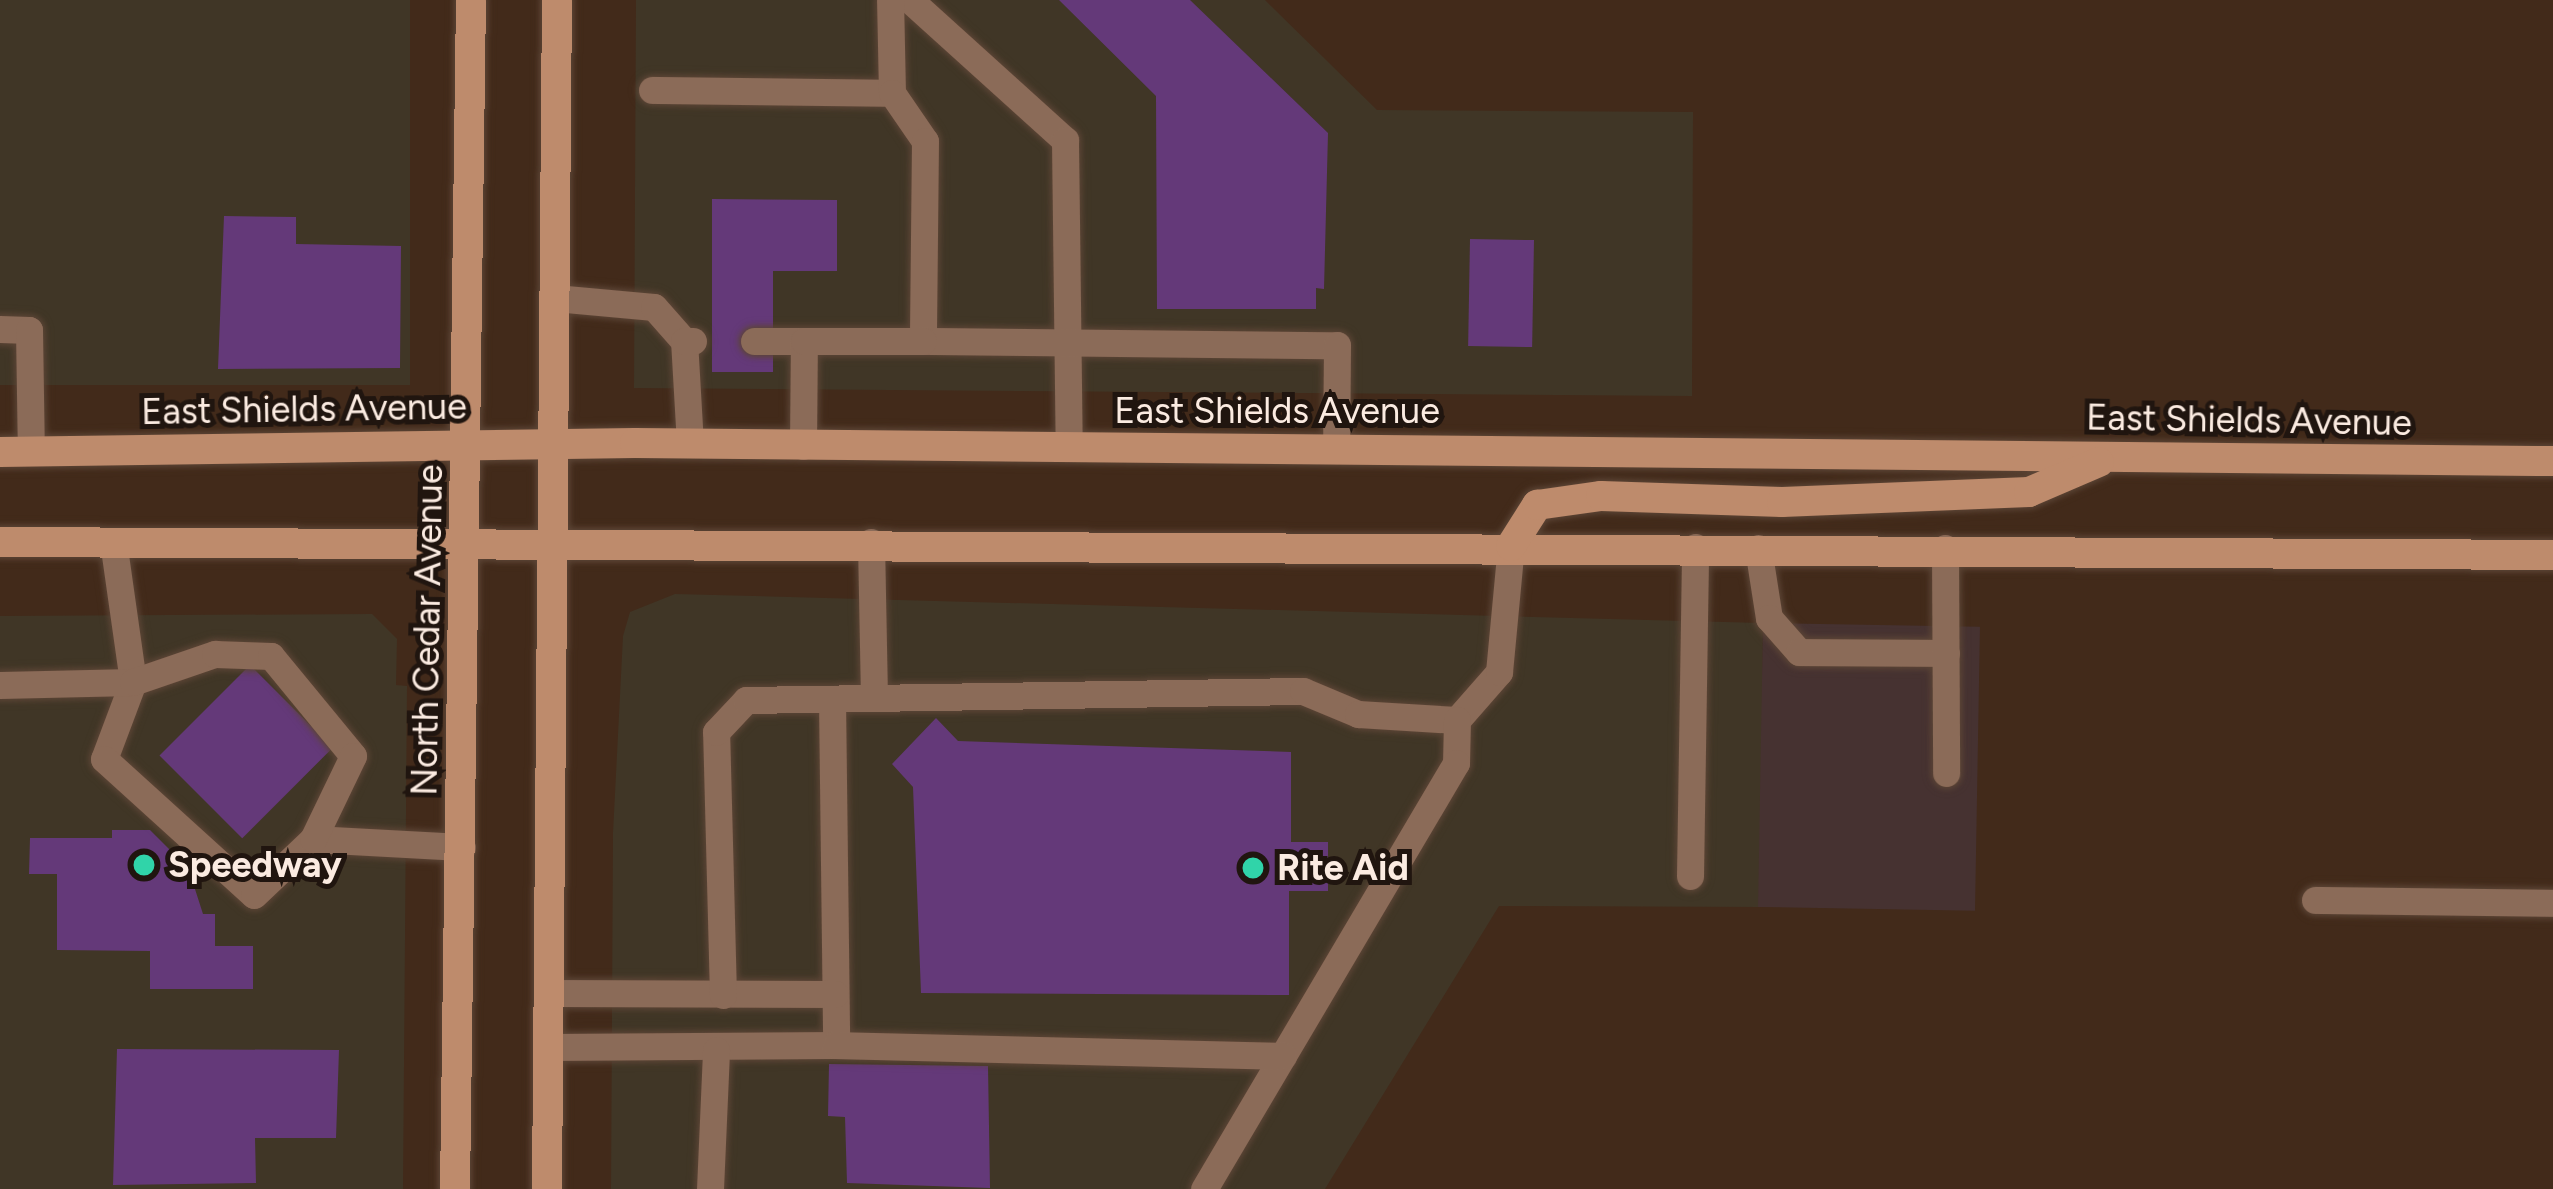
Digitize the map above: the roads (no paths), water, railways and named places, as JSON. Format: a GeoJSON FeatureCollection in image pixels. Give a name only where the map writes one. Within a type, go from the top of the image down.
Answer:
{"type":"FeatureCollection","features":[{"type":"Feature","properties":{"kind":"main road","name":"North Cedar Avenue"},"geometry":{"type":"LineString","coordinates":[[455,1189],[470,445],[471,0]]}},
{"type":"Feature","properties":{"kind":"main road"},"geometry":{"type":"LineString","coordinates":[[547,1189],[557,0]]}},
{"type":"Feature","properties":{"kind":"main road","name":"East Shields Avenue"},"geometry":{"type":"LineString","coordinates":[[0,452],[554,443],[2553,461]]}},
{"type":"Feature","properties":{"kind":"main road"},"geometry":{"type":"LineString","coordinates":[[1511,546],[1537,505],[1600,496],[1782,502],[2029,492],[2110,457]]}},
{"type":"Feature","properties":{"kind":"main road"},"geometry":{"type":"LineString","coordinates":[[0,542],[554,540],[2553,554]]}},
{"type":"Feature","properties":{"kind":"lane"},"geometry":{"type":"LineString","coordinates":[[890,0],[892,93],[925,141],[923,340]]}},
{"type":"Feature","properties":{"kind":"lane"},"geometry":{"type":"LineString","coordinates":[[910,0],[1065,140],[1069,448]]}},
{"type":"Feature","properties":{"kind":"lane"},"geometry":{"type":"LineString","coordinates":[[652,90],[892,93]]}},
{"type":"Feature","properties":{"kind":"lane"},"geometry":{"type":"LineString","coordinates":[[555,298],[654,307],[689,341],[690,444]]}},
{"type":"Feature","properties":{"kind":"lane"},"geometry":{"type":"LineString","coordinates":[[0,329],[29,330],[32,452]]}},
{"type":"Feature","properties":{"kind":"lane"},"geometry":{"type":"LineString","coordinates":[[803,446],[804,340]]}},
{"type":"Feature","properties":{"kind":"lane"},"geometry":{"type":"LineString","coordinates":[[754,341],[1337,345],[1336,450]]}},
{"type":"Feature","properties":{"kind":"lane"},"geometry":{"type":"LineString","coordinates":[[0,685],[133,682],[215,654],[271,656],[352,756],[313,839],[254,895],[104,759],[133,682],[113,541]]}},
{"type":"Feature","properties":{"kind":"lane"},"geometry":{"type":"LineString","coordinates":[[871,542],[874,694]]}},
{"type":"Feature","properties":{"kind":"lane"},"geometry":{"type":"LineString","coordinates":[[1204,1189],[1456,763],[1457,720],[1499,672],[1511,546]]}},
{"type":"Feature","properties":{"kind":"lane"},"geometry":{"type":"LineString","coordinates":[[1690,876],[1695,547]]}},
{"type":"Feature","properties":{"kind":"lane"},"geometry":{"type":"LineString","coordinates":[[1759,548],[1769,618],[1799,652],[1946,653]]}},
{"type":"Feature","properties":{"kind":"lane"},"geometry":{"type":"LineString","coordinates":[[1946,548],[1946,773]]}},
{"type":"Feature","properties":{"kind":"lane"},"geometry":{"type":"LineString","coordinates":[[722,995],[716,732],[746,700],[874,694],[1303,691],[1358,714],[1457,720]]}},
{"type":"Feature","properties":{"kind":"lane"},"geometry":{"type":"LineString","coordinates":[[832,699],[836,1045]]}},
{"type":"Feature","properties":{"kind":"lane"},"geometry":{"type":"LineString","coordinates":[[313,839],[462,848]]}},
{"type":"Feature","properties":{"kind":"lane"},"geometry":{"type":"LineString","coordinates":[[2315,900],[2553,903]]}},
{"type":"Feature","properties":{"kind":"lane"},"geometry":{"type":"LineString","coordinates":[[549,993],[835,994]]}},
{"type":"Feature","properties":{"kind":"lane"},"geometry":{"type":"LineString","coordinates":[[548,1047],[716,1050],[836,1045],[1283,1056]]}},
{"type":"Feature","properties":{"kind":"lane"},"geometry":{"type":"LineString","coordinates":[[710,1189],[716,1050]]}},
{"type":"Feature","properties":{"kind":"place","name":"Speedway"},"geometry":{"type":"Point","coordinates":[144,865]}},
{"type":"Feature","properties":{"kind":"place","name":"Rite Aid"},"geometry":{"type":"Point","coordinates":[1253,868]}}]}
